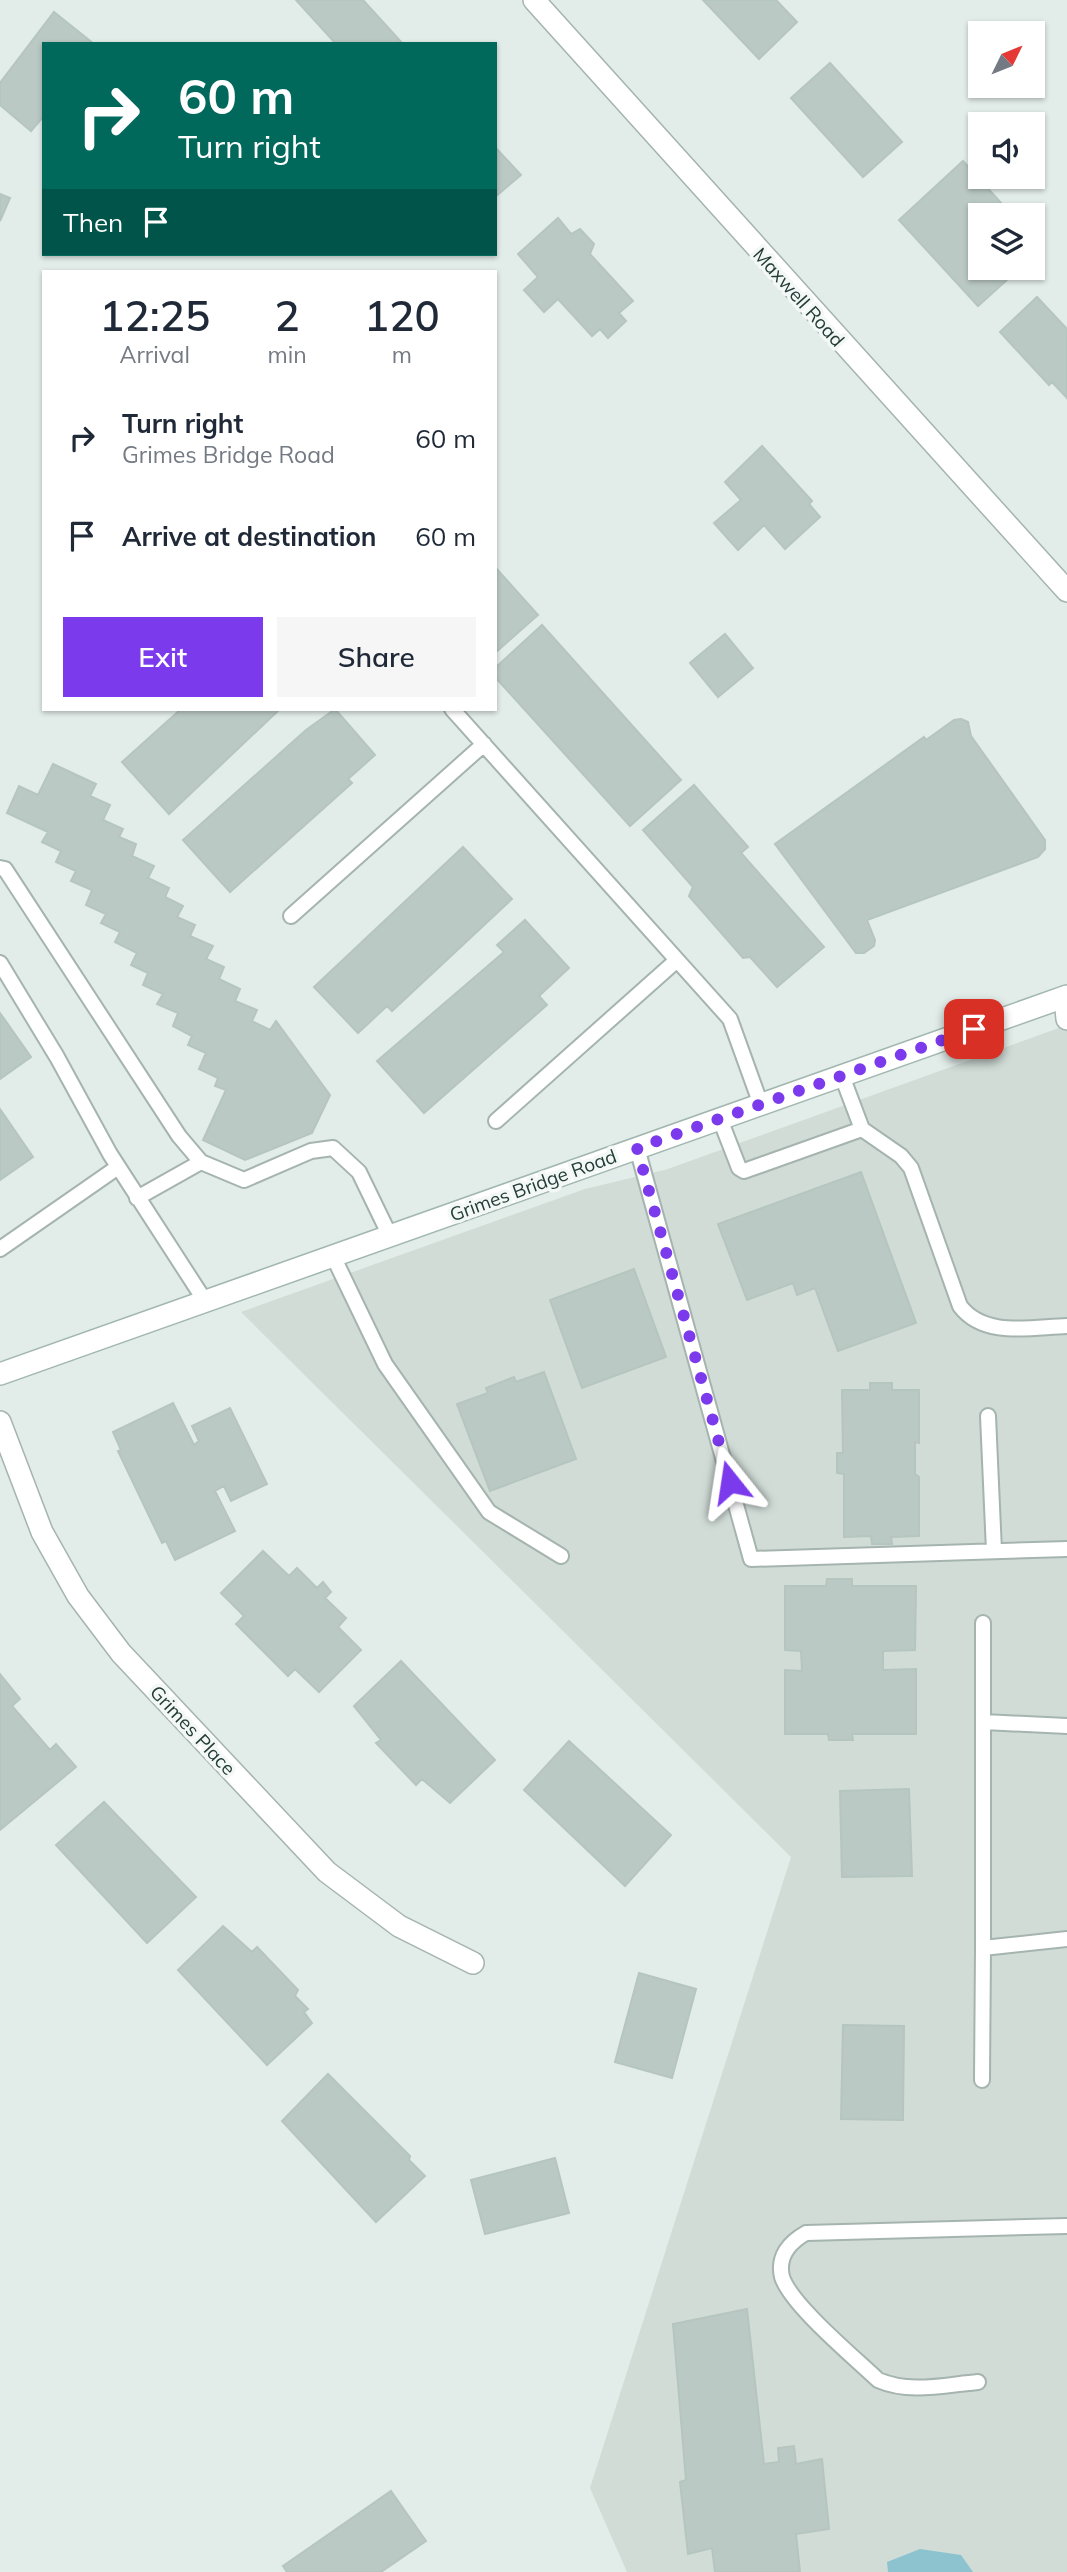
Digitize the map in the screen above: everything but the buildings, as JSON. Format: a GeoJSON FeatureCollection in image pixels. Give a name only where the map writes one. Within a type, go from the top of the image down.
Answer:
{"type":"FeatureCollection","features":[{"type":"Feature","properties":{"kind":"street","name":"Maxwell Road"},"geometry":{"type":"LineString","coordinates":[[534,0],[1067,591]]}},
{"type":"Feature","properties":{"kind":"street","name":"Grimes Bridge Road"},"geometry":{"type":"LineString","coordinates":[[0,1374],[1066,997]]}},
{"type":"Feature","properties":{"kind":"street"},"geometry":{"type":"LineString","coordinates":[[1066,997],[1067,1019]]}},
{"type":"Feature","properties":{"kind":"street","name":"Grimes Place"},"geometry":{"type":"LineString","coordinates":[[0,1422],[42,1532],[78,1596],[121,1653],[327,1872],[399,1926],[473,1962]]}},
{"type":"Feature","properties":{"kind":"lane"},"geometry":{"type":"LineString","coordinates":[[454,711],[730,1019],[761,1104]]}},
{"type":"Feature","properties":{"kind":"lane"},"geometry":{"type":"LineString","coordinates":[[290,916],[484,744]]}},
{"type":"Feature","properties":{"kind":"lane"},"geometry":{"type":"LineString","coordinates":[[0,869],[5,869],[179,1136],[201,1162],[244,1180],[311,1151],[333,1148],[359,1172],[390,1236]]}},
{"type":"Feature","properties":{"kind":"lane"},"geometry":{"type":"LineString","coordinates":[[496,1121],[677,960]]}},
{"type":"Feature","properties":{"kind":"lane"},"geometry":{"type":"LineString","coordinates":[[0,963],[118,1167],[205,1301]]}},
{"type":"Feature","properties":{"kind":"lane"},"geometry":{"type":"LineString","coordinates":[[842,1076],[862,1129],[901,1156],[911,1168],[960,1306],[967,1315],[994,1328],[1067,1326]]}},
{"type":"Feature","properties":{"kind":"lane"},"geometry":{"type":"LineString","coordinates":[[720,1119],[739,1168],[744,1171],[862,1129]]}},
{"type":"Feature","properties":{"kind":"lane"},"geometry":{"type":"LineString","coordinates":[[637,1148],[751,1559],[1067,1549]]}},
{"type":"Feature","properties":{"kind":"lane"},"geometry":{"type":"LineString","coordinates":[[137,1198],[201,1162]]}},
{"type":"Feature","properties":{"kind":"lane"},"geometry":{"type":"LineString","coordinates":[[0,1249],[118,1167]]}},
{"type":"Feature","properties":{"kind":"lane"},"geometry":{"type":"LineString","coordinates":[[333,1256],[385,1364],[489,1513],[561,1556]]}},
{"type":"Feature","properties":{"kind":"lane"},"geometry":{"type":"LineString","coordinates":[[988,1416],[994,1551]]}},
{"type":"Feature","properties":{"kind":"lane"},"geometry":{"type":"LineString","coordinates":[[982,2080],[983,1623]]}},
{"type":"Feature","properties":{"kind":"lane"},"geometry":{"type":"LineString","coordinates":[[984,1722],[1067,1726]]}},
{"type":"Feature","properties":{"kind":"lane"},"geometry":{"type":"LineString","coordinates":[[983,1948],[1067,1939]]}},
{"type":"Feature","properties":{"kind":"lane"},"geometry":{"type":"LineString","coordinates":[[978,2382],[910,2388],[895,2387],[878,2380],[795,2298],[782,2277],[782,2259],[791,2241],[806,2233],[1067,2226]]}},
{"type":"Feature","properties":{"kind":"shaded area"},"geometry":{"type":"Polygon","coordinates":[[[1067,1025],[1067,2572],[627,2572],[590,2488],[791,1857],[241,1312],[585,1189],[668,1169],[1067,1025]]]}},
{"type":"Feature","properties":{"kind":"water"},"geometry":{"type":"Polygon","coordinates":[[[920,2549],[961,2555],[973,2572],[888,2572],[887,2562],[920,2549]]]}},
{"type":"Feature","properties":{"kind":"route"},"geometry":{"type":"LineString","coordinates":[[730,1482],[637,1148],[974,1029]]}}]}
